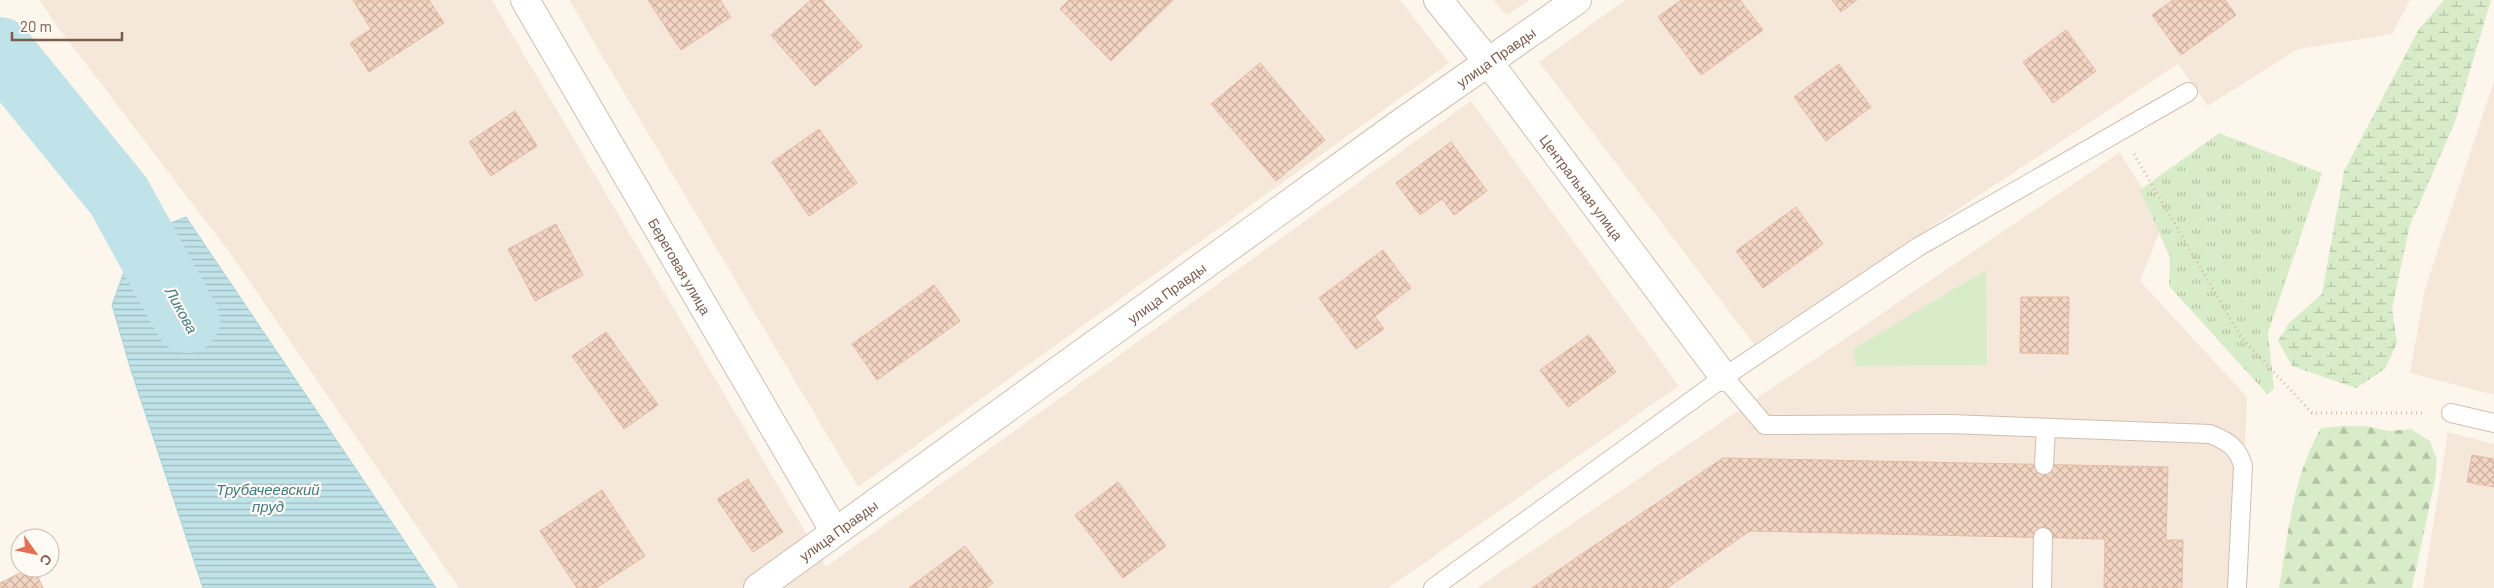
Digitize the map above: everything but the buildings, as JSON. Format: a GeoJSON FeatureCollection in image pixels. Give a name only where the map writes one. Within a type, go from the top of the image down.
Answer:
{"type":"FeatureCollection","features":[{"type":"Feature","properties":{"kind":"street","name":"Береговая улица"},"geometry":{"type":"LineString","coordinates":[[526,0],[835,532]]}},
{"type":"Feature","properties":{"kind":"street","name":"Центральная улица"},"geometry":{"type":"LineString","coordinates":[[1438,0],[1489,63],[1724,377]]}},
{"type":"Feature","properties":{"kind":"street","name":"улица Правды"},"geometry":{"type":"LineString","coordinates":[[758,588],[1398,125],[1577,0]]}},
{"type":"Feature","properties":{"kind":"lane"},"geometry":{"type":"LineString","coordinates":[[1433,588],[1724,377],[1918,248],[2188,92]]}},
{"type":"Feature","properties":{"kind":"lane"},"geometry":{"type":"LineString","coordinates":[[1724,377],[1765,425],[1950,424],[2210,434],[2228,442],[2239,453],[2243,466],[2237,588]]}},
{"type":"Feature","properties":{"kind":"lane"},"geometry":{"type":"LineString","coordinates":[[2451,413],[2494,423]]}},
{"type":"Feature","properties":{"kind":"lane"},"geometry":{"type":"LineString","coordinates":[[2044,465],[2046,428]]}},
{"type":"Feature","properties":{"kind":"lane"},"geometry":{"type":"LineString","coordinates":[[2042,588],[2043,537]]}},
{"type":"Feature","properties":{"kind":"path"},"geometry":{"type":"LineString","coordinates":[[2121,131],[2241,337],[2312,412],[2451,413]]}},
{"type":"Feature","properties":{"kind":"shaded area"},"geometry":{"type":"Polygon","coordinates":[[[40,0],[492,0],[826,567],[1471,101],[1679,386],[1388,588],[459,588],[230,253],[54,22],[40,0]]]}},
{"type":"Feature","properties":{"kind":"shaded area"},"geometry":{"type":"Polygon","coordinates":[[[569,0],[1400,0],[1449,63],[858,487],[569,0]]]}},
{"type":"Feature","properties":{"kind":"shaded area"},"geometry":{"type":"Polygon","coordinates":[[[1493,0],[1529,0],[1507,15],[1493,0]]]}},
{"type":"Feature","properties":{"kind":"shaded area"},"geometry":{"type":"Polygon","coordinates":[[[1625,0],[2410,0],[2392,34],[2298,49],[2208,106],[2178,64],[1754,344],[1539,62],[1625,0]]]}},
{"type":"Feature","properties":{"kind":"shaded area"},"geometry":{"type":"Polygon","coordinates":[[[2494,81],[2494,395],[2410,373],[2425,289],[2494,81]]]}},
{"type":"Feature","properties":{"kind":"shaded area"},"geometry":{"type":"Polygon","coordinates":[[[2120,152],[2163,223],[2140,281],[2247,397],[2240,588],[1477,588],[2120,152]]]}},
{"type":"Feature","properties":{"kind":"shaded area"},"geometry":{"type":"Polygon","coordinates":[[[2448,432],[2494,444],[2494,588],[2423,588],[2448,432]]]}},
{"type":"Feature","properties":{"kind":"green space"},"geometry":{"type":"Polygon","coordinates":[[[2444,0],[2491,0],[2455,122],[2410,225],[2392,308],[2397,343],[2385,369],[2356,388],[2292,366],[2278,341],[2289,323],[2322,294],[2344,171],[2419,29],[2444,0]]]}},
{"type":"Feature","properties":{"kind":"green space"},"geometry":{"type":"Polygon","coordinates":[[[2219,133],[2322,173],[2268,333],[2274,389],[2267,394],[2169,286],[2170,257],[2140,190],[2219,133]]]}},
{"type":"Feature","properties":{"kind":"green space"},"geometry":{"type":"Polygon","coordinates":[[[1986,270],[1987,365],[1856,366],[1853,349],[1986,270]]]}},
{"type":"Feature","properties":{"kind":"green space"},"geometry":{"type":"Polygon","coordinates":[[[2366,426],[2388,431],[2411,429],[2430,441],[2437,460],[2435,480],[2412,588],[2279,588],[2293,506],[2304,466],[2321,428],[2366,426]]]}},
{"type":"Feature","properties":{"kind":"water","name":"Трубачеевский пруд"},"geometry":{"type":"Polygon","coordinates":[[[186,217],[436,588],[203,588],[131,370],[112,305],[132,249],[155,229],[186,217]]]}},
{"type":"Feature","properties":{"kind":"waterway","name":"Ликова"},"geometry":{"type":"LineString","coordinates":[[0,50],[119,196],[187,320]]}}]}
